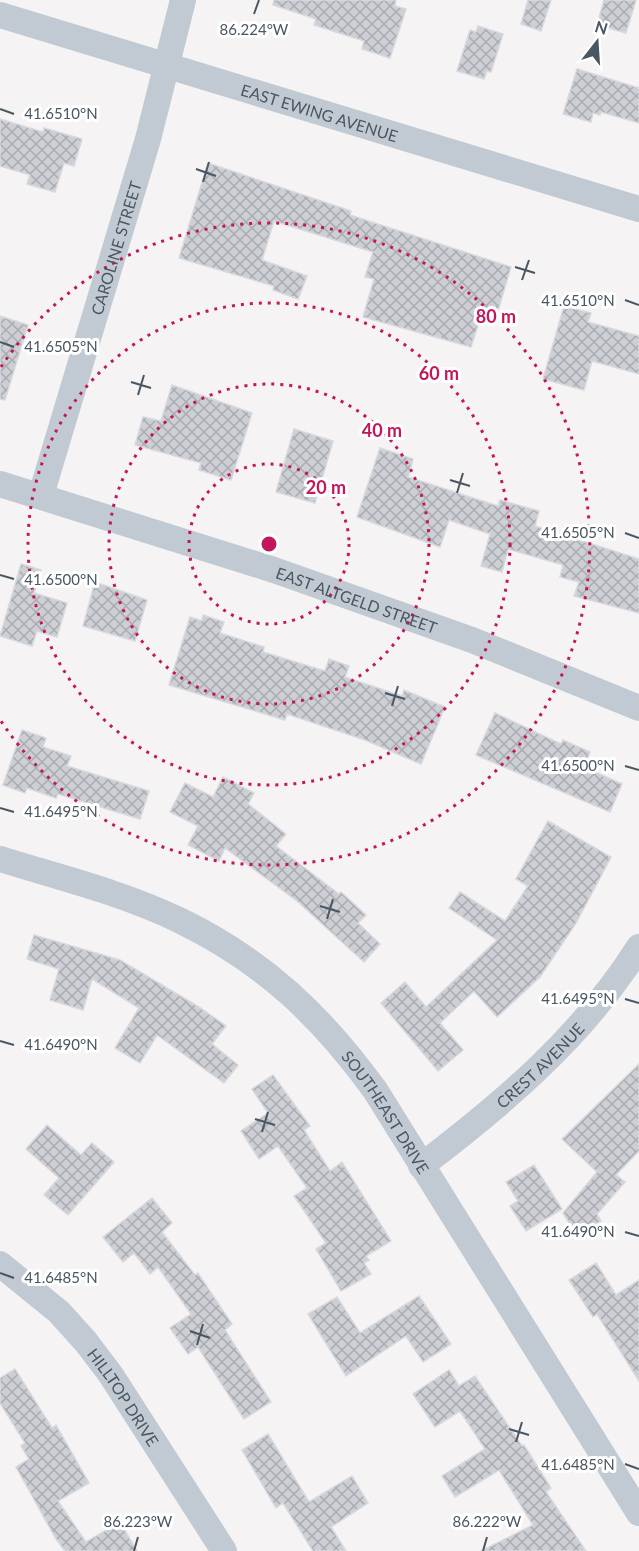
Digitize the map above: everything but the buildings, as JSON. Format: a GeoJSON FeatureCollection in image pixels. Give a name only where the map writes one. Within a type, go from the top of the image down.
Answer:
{"type":"FeatureCollection","features":[{"type":"Feature","properties":{"kind":"street","name":"CAROLINE STREET"},"geometry":{"type":"LineString","coordinates":[[41,495],[148,139],[183,0]]}},
{"type":"Feature","properties":{"kind":"street","name":"EAST EWING AVENUE"},"geometry":{"type":"LineString","coordinates":[[0,15],[639,209]]}},
{"type":"Feature","properties":{"kind":"street","name":"EAST ALTGELD STREET"},"geometry":{"type":"LineString","coordinates":[[0,484],[274,570],[472,640],[639,708]]}},
{"type":"Feature","properties":{"kind":"street","name":"SOUTHEAST DRIVE"},"geometry":{"type":"LineString","coordinates":[[0,859],[142,904],[181,920],[225,945],[267,974],[307,1008],[339,1041],[375,1090],[639,1513]]}},
{"type":"Feature","properties":{"kind":"street","name":"CREST AVENUE"},"geometry":{"type":"LineString","coordinates":[[421,1166],[473,1127],[527,1081],[583,1022],[639,947]]}},
{"type":"Feature","properties":{"kind":"street","name":"HILLTOP DRIVE"},"geometry":{"type":"LineString","coordinates":[[0,1264],[59,1312],[86,1342],[111,1375],[224,1551]]}}]}
